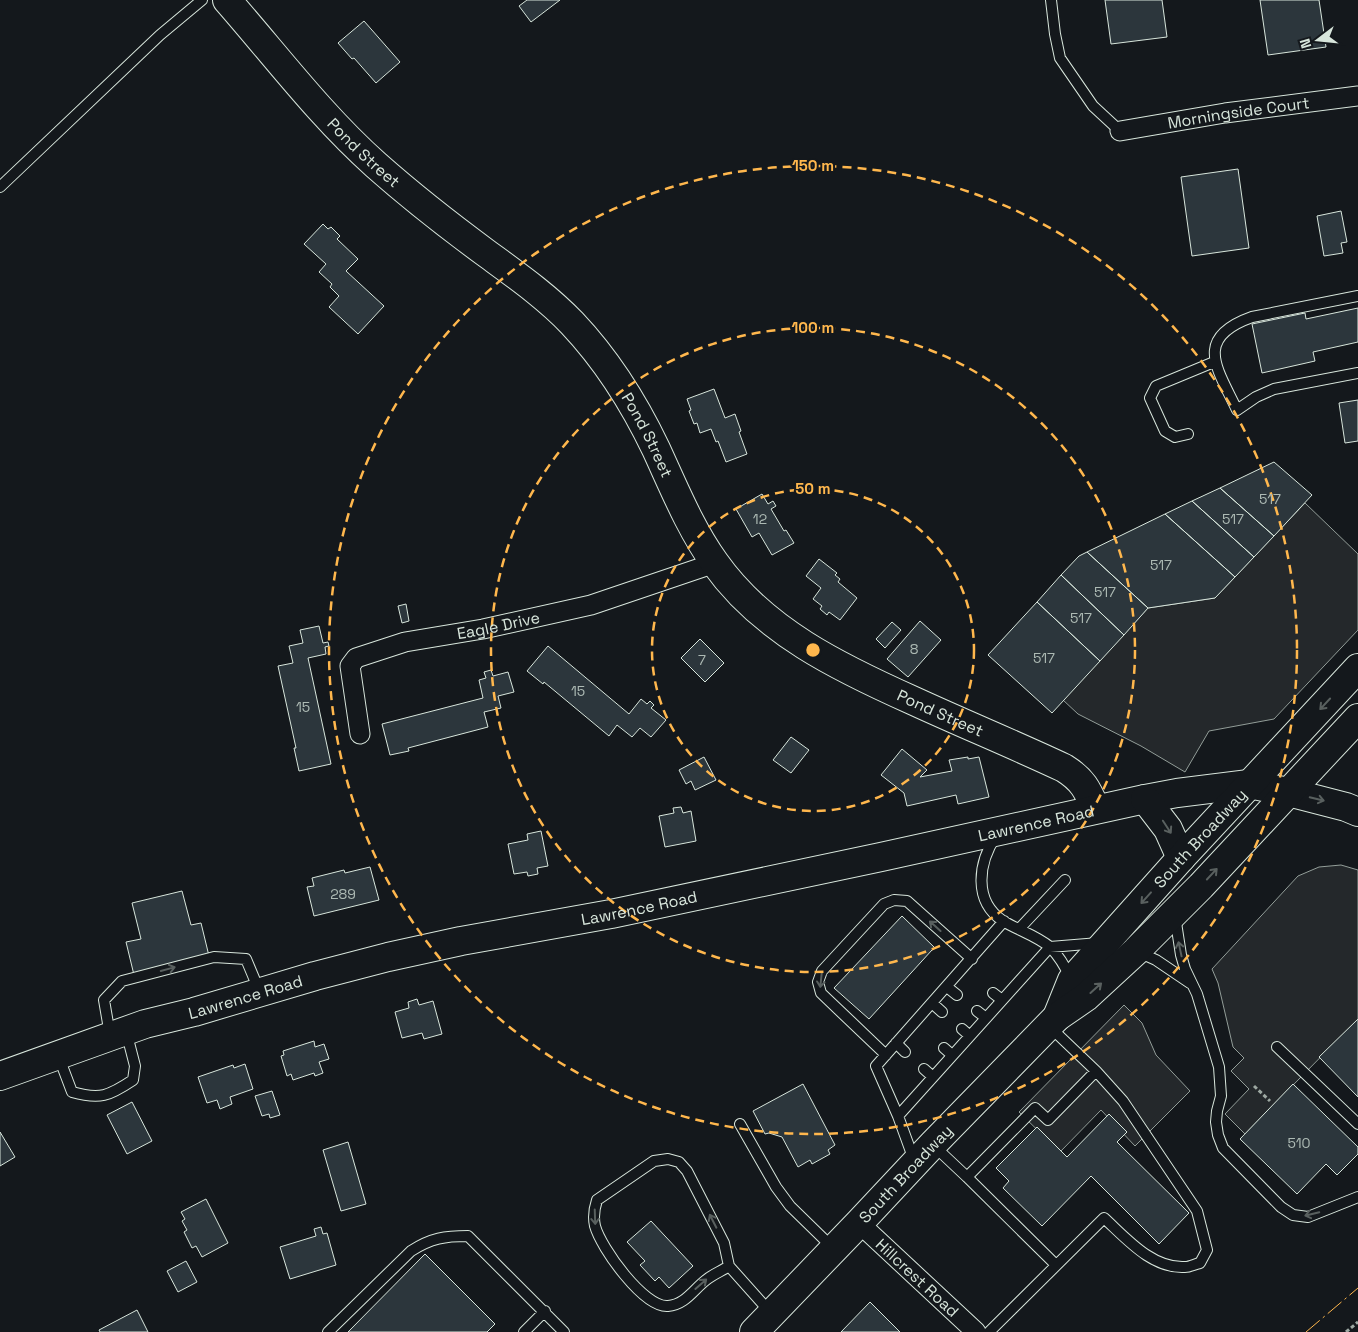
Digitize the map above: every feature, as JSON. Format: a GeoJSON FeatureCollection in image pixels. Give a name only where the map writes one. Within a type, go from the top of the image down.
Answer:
{"type":"FeatureCollection","features":[{"type":"Feature","properties":{"kind":"street","name":"Pond Street"},"geometry":{"type":"LineString","coordinates":[[227,0],[339,129],[433,213],[535,289],[571,322],[604,360],[631,401],[696,534],[737,592],[777,627],[865,679],[1074,774],[1085,785],[1096,809]]}},
{"type":"Feature","properties":{"kind":"street","name":"Morningside Court"},"geometry":{"type":"LineString","coordinates":[[1120,131],[1225,114],[1358,96]]}},
{"type":"Feature","properties":{"kind":"street","name":"Eagle Drive"},"geometry":{"type":"LineString","coordinates":[[360,734],[350,666],[356,658],[405,642],[483,629],[591,605],[715,563]]}},
{"type":"Feature","properties":{"kind":"street","name":"South Broadway"},"geometry":{"type":"LineString","coordinates":[[1053,1021],[1072,980],[1181,858],[1358,668]]}},
{"type":"Feature","properties":{"kind":"street","name":"South Broadway"},"geometry":{"type":"LineString","coordinates":[[763,1323],[1053,1021],[1086,997],[1136,952],[1358,718]]}},
{"type":"Feature","properties":{"kind":"street","name":"Lawrence Road"},"geometry":{"type":"LineString","coordinates":[[0,1076],[118,1034],[315,976],[415,951],[611,914],[1145,799],[1249,784],[1352,806]]}},
{"type":"Feature","properties":{"kind":"street"},"geometry":{"type":"LineString","coordinates":[[1145,799],[1168,829],[1181,858]]}},
{"type":"Feature","properties":{"kind":"street","name":"Hillcrest Road"},"geometry":{"type":"LineString","coordinates":[[859,1223],[971,1330]]}},
{"type":"Feature","properties":{"kind":"lane"},"geometry":{"type":"LineString","coordinates":[[0,188],[160,35],[202,0]]}},
{"type":"Feature","properties":{"kind":"lane"},"geometry":{"type":"LineString","coordinates":[[1051,0],[1060,58],[1093,106],[1120,131]]}},
{"type":"Feature","properties":{"kind":"lane"},"geometry":{"type":"LineString","coordinates":[[1358,296],[1252,317],[1235,323],[1221,334],[1216,345],[1214,362],[1237,410],[1256,396],[1274,389],[1358,373]]}},
{"type":"Feature","properties":{"kind":"lane"},"geometry":{"type":"LineString","coordinates":[[1188,434],[1175,437],[1164,431],[1150,398],[1156,386],[1214,362]]}},
{"type":"Feature","properties":{"kind":"lane"},"geometry":{"type":"LineString","coordinates":[[1000,830],[984,858],[981,893],[988,907],[1004,921],[1050,947],[1064,965],[1072,980]]}},
{"type":"Feature","properties":{"kind":"lane"},"geometry":{"type":"LineString","coordinates":[[1019,929],[1065,880]]}},
{"type":"Feature","properties":{"kind":"lane"},"geometry":{"type":"LineString","coordinates":[[886,1055],[821,993],[818,982],[822,971],[884,904],[894,900],[907,901],[972,959]]}},
{"type":"Feature","properties":{"kind":"lane"},"geometry":{"type":"LineString","coordinates":[[1174,913],[1180,955],[1191,984],[1197,994],[1219,1067],[1221,1096],[1216,1122],[1223,1148],[1281,1207],[1293,1216],[1308,1217],[1358,1198]]}},
{"type":"Feature","properties":{"kind":"lane"},"geometry":{"type":"LineString","coordinates":[[1004,921],[876,1066],[898,1116],[924,1154],[967,1177],[1056,1265]]}},
{"type":"Feature","properties":{"kind":"lane"},"geometry":{"type":"LineString","coordinates":[[898,1116],[952,1055],[966,1032],[986,1018],[1050,947],[1106,942]]}},
{"type":"Feature","properties":{"kind":"lane"},"geometry":{"type":"LineString","coordinates":[[1136,952],[1156,960],[1191,984]]}},
{"type":"Feature","properties":{"kind":"lane"},"geometry":{"type":"LineString","coordinates":[[58,1054],[72,1092],[90,1097],[114,1093],[133,1080],[135,1066],[118,1034],[104,1000],[122,981],[214,957],[246,959],[259,992]]}},
{"type":"Feature","properties":{"kind":"lane"},"geometry":{"type":"LineString","coordinates":[[964,968],[972,975]]}},
{"type":"Feature","properties":{"kind":"lane"},"geometry":{"type":"LineString","coordinates":[[947,986],[956,994]]}},
{"type":"Feature","properties":{"kind":"lane"},"geometry":{"type":"LineString","coordinates":[[993,993],[1002,1000]]}},
{"type":"Feature","properties":{"kind":"lane"},"geometry":{"type":"LineString","coordinates":[[932,1003],[942,1012]]}},
{"type":"Feature","properties":{"kind":"lane"},"geometry":{"type":"LineString","coordinates":[[976,1011],[986,1018]]}},
{"type":"Feature","properties":{"kind":"lane"},"geometry":{"type":"LineString","coordinates":[[989,1332],[1104,1218],[1146,1255],[1170,1266],[1186,1267],[1200,1263],[1207,1250],[1197,1211],[1123,1101],[1053,1021]]}},
{"type":"Feature","properties":{"kind":"lane"},"geometry":{"type":"LineString","coordinates":[[915,1022],[924,1030]]}},
{"type":"Feature","properties":{"kind":"lane"},"geometry":{"type":"LineString","coordinates":[[896,1043],[905,1052]]}},
{"type":"Feature","properties":{"kind":"lane"},"geometry":{"type":"LineString","coordinates":[[1276,1047],[1358,1124]]}},
{"type":"Feature","properties":{"kind":"lane"},"geometry":{"type":"LineString","coordinates":[[944,1048],[952,1055]]}},
{"type":"Feature","properties":{"kind":"lane"},"geometry":{"type":"LineString","coordinates":[[924,1069],[933,1077]]}},
{"type":"Feature","properties":{"kind":"lane"},"geometry":{"type":"LineString","coordinates":[[967,1177],[1034,1108],[1048,1120],[1096,1071]]}},
{"type":"Feature","properties":{"kind":"lane"},"geometry":{"type":"LineString","coordinates":[[740,1124],[776,1187],[790,1206],[834,1249]]}},
{"type":"Feature","properties":{"kind":"lane"},"geometry":{"type":"LineString","coordinates":[[729,1266],[706,1279],[680,1303],[668,1306],[658,1304],[646,1297],[618,1266],[604,1247],[595,1226],[594,1210],[597,1200],[654,1161],[668,1159],[679,1162],[687,1171],[724,1242],[729,1266],[763,1323]]}},
{"type":"Feature","properties":{"kind":"lane"},"geometry":{"type":"LineString","coordinates":[[328,1332],[411,1251],[421,1245],[446,1236],[468,1236],[564,1332]]}},
{"type":"Feature","properties":{"kind":"lane"},"geometry":{"type":"LineString","coordinates":[[524,1332],[545,1311]]}},
{"type":"Feature","properties":{"kind":"path"},"geometry":{"type":"LineString","coordinates":[[1254,1086],[1270,1101]]}},
{"type":"Feature","properties":{"kind":"path"},"geometry":{"type":"LineString","coordinates":[[1346,1332],[1358,1322]]}},
{"type":"Feature","properties":{"kind":"shaded area"},"geometry":{"type":"Polygon","coordinates":[[[1305,503],[1358,554],[1358,630],[1274,719],[1209,731],[1185,772],[1141,746],[1078,714],[1063,700],[1148,608],[1215,598],[1305,503]]]}},
{"type":"Feature","properties":{"kind":"shaded area"},"geometry":{"type":"Polygon","coordinates":[[[1341,865],[1358,870],[1358,1019],[1245,1134],[1225,1114],[1249,1089],[1231,1071],[1244,1058],[1233,1047],[1218,983],[1212,969],[1298,876],[1319,867],[1341,865]]]}},
{"type":"Feature","properties":{"kind":"shaded area"},"geometry":{"type":"Polygon","coordinates":[[[1124,1005],[1142,1023],[1156,1055],[1190,1091],[1135,1146],[1101,1110],[1060,1152],[1019,1112],[1124,1005]]]}},
{"type":"Feature","properties":{"kind":"building"},"geometry":{"type":"Polygon","coordinates":[[[527,0],[560,0],[531,22],[519,6],[527,0]]]}},
{"type":"Feature","properties":{"kind":"building"},"geometry":{"type":"Polygon","coordinates":[[[1105,0],[1162,0],[1167,37],[1111,44],[1105,0]]]}},
{"type":"Feature","properties":{"kind":"building"},"geometry":{"type":"Polygon","coordinates":[[[1260,0],[1319,0],[1326,47],[1268,55],[1260,0]]]}},
{"type":"Feature","properties":{"kind":"building"},"geometry":{"type":"Polygon","coordinates":[[[364,21],[400,62],[376,83],[338,43],[364,21]]]}},
{"type":"Feature","properties":{"kind":"building"},"geometry":{"type":"Polygon","coordinates":[[[1238,169],[1249,248],[1192,256],[1181,177],[1238,169]]]}},
{"type":"Feature","properties":{"kind":"building"},"geometry":{"type":"Polygon","coordinates":[[[1341,211],[1347,242],[1341,243],[1343,253],[1324,256],[1317,216],[1341,211]]]}},
{"type":"Feature","properties":{"kind":"building"},"geometry":{"type":"Polygon","coordinates":[[[323,224],[328,229],[331,227],[340,236],[337,239],[358,259],[346,271],[384,306],[358,334],[329,307],[339,296],[330,287],[332,284],[319,272],[326,264],[304,244],[323,224]]]}},
{"type":"Feature","properties":{"kind":"building"},"geometry":{"type":"Polygon","coordinates":[[[1358,308],[1358,342],[1313,352],[1315,361],[1262,373],[1252,324],[1305,313],[1306,319],[1358,308]]]}},
{"type":"Feature","properties":{"kind":"building"},"geometry":{"type":"Polygon","coordinates":[[[714,389],[725,418],[735,414],[747,454],[726,462],[711,429],[700,433],[697,423],[694,424],[687,399],[714,389]]]}},
{"type":"Feature","properties":{"kind":"building"},"geometry":{"type":"Polygon","coordinates":[[[1358,400],[1358,441],[1345,443],[1339,403],[1358,400]]]}},
{"type":"Feature","properties":{"kind":"building"},"geometry":{"type":"Polygon","coordinates":[[[1274,462],[1312,495],[1274,536],[1220,488],[1274,462]]]}},
{"type":"Feature","properties":{"kind":"building"},"geometry":{"type":"Polygon","coordinates":[[[1220,488],[1274,536],[1254,557],[1192,501],[1220,488]]]}},
{"type":"Feature","properties":{"kind":"building"},"geometry":{"type":"Polygon","coordinates":[[[762,494],[768,504],[773,501],[776,506],[771,509],[784,531],[786,530],[794,543],[772,555],[759,533],[752,537],[736,509],[762,494]]]}},
{"type":"Feature","properties":{"kind":"building"},"geometry":{"type":"Polygon","coordinates":[[[1192,501],[1254,557],[1235,577],[1165,514],[1192,501]]]}},
{"type":"Feature","properties":{"kind":"building"},"geometry":{"type":"Polygon","coordinates":[[[1165,514],[1235,577],[1215,598],[1148,608],[1087,552],[1165,514]]]}},
{"type":"Feature","properties":{"kind":"building"},"geometry":{"type":"Polygon","coordinates":[[[1087,552],[1148,608],[1124,635],[1061,575],[1079,556],[1087,552]]]}},
{"type":"Feature","properties":{"kind":"building"},"geometry":{"type":"Polygon","coordinates":[[[819,559],[837,573],[835,575],[840,579],[838,582],[857,598],[840,620],[829,612],[827,615],[820,609],[822,606],[813,599],[821,588],[806,576],[819,559]]]}},
{"type":"Feature","properties":{"kind":"building"},"geometry":{"type":"Polygon","coordinates":[[[1061,575],[1124,635],[1100,661],[1037,602],[1061,575]]]}},
{"type":"Feature","properties":{"kind":"building"},"geometry":{"type":"Polygon","coordinates":[[[1037,602],[1100,661],[1052,713],[988,655],[1037,602]]]}},
{"type":"Feature","properties":{"kind":"building"},"geometry":{"type":"Polygon","coordinates":[[[406,604],[409,621],[402,623],[398,606],[406,604]]]}},
{"type":"Feature","properties":{"kind":"building"},"geometry":{"type":"Polygon","coordinates":[[[920,621],[941,640],[908,677],[887,659],[920,621]]]}},
{"type":"Feature","properties":{"kind":"building"},"geometry":{"type":"Polygon","coordinates":[[[892,622],[901,630],[885,648],[876,639],[892,622]]]}},
{"type":"Feature","properties":{"kind":"building"},"geometry":{"type":"Polygon","coordinates":[[[319,626],[323,643],[328,642],[329,646],[325,647],[326,654],[308,658],[331,764],[299,771],[294,748],[296,748],[278,666],[293,663],[289,646],[303,643],[300,630],[319,626]]]}},
{"type":"Feature","properties":{"kind":"building"},"geometry":{"type":"Polygon","coordinates":[[[700,639],[724,663],[705,682],[681,658],[700,639]]]}},
{"type":"Feature","properties":{"kind":"building"},"geometry":{"type":"Polygon","coordinates":[[[548,646],[629,714],[641,699],[647,704],[650,701],[654,705],[651,708],[666,720],[651,737],[640,728],[632,737],[617,725],[609,736],[544,682],[543,684],[527,671],[548,646]]]}},
{"type":"Feature","properties":{"kind":"building"},"geometry":{"type":"Polygon","coordinates":[[[491,670],[493,676],[508,672],[514,692],[498,696],[501,708],[484,712],[488,727],[408,748],[409,751],[390,755],[382,724],[483,698],[479,680],[486,678],[484,672],[491,670]]]}},
{"type":"Feature","properties":{"kind":"building"},"geometry":{"type":"Polygon","coordinates":[[[791,737],[809,750],[791,773],[773,760],[791,737]]]}},
{"type":"Feature","properties":{"kind":"building"},"geometry":{"type":"Polygon","coordinates":[[[902,749],[927,770],[920,777],[952,771],[949,760],[979,757],[989,797],[958,804],[956,795],[907,806],[904,793],[881,775],[902,749]]]}},
{"type":"Feature","properties":{"kind":"building"},"geometry":{"type":"Polygon","coordinates":[[[704,757],[716,780],[695,790],[691,781],[686,784],[679,770],[704,757]]]}},
{"type":"Feature","properties":{"kind":"building"},"geometry":{"type":"Polygon","coordinates":[[[681,807],[683,813],[691,811],[696,841],[665,847],[659,816],[674,813],[673,808],[681,807]]]}},
{"type":"Feature","properties":{"kind":"building"},"geometry":{"type":"Polygon","coordinates":[[[541,831],[548,866],[537,868],[538,874],[528,876],[527,872],[514,874],[508,844],[528,840],[527,834],[541,831]]]}},
{"type":"Feature","properties":{"kind":"building"},"geometry":{"type":"Polygon","coordinates":[[[370,867],[379,900],[314,916],[307,887],[314,886],[312,878],[344,870],[345,873],[370,867]]]}},
{"type":"Feature","properties":{"kind":"building"},"geometry":{"type":"Polygon","coordinates":[[[182,891],[191,925],[201,923],[209,956],[134,975],[126,942],[141,939],[132,903],[182,891]]]}},
{"type":"Feature","properties":{"kind":"building"},"geometry":{"type":"Polygon","coordinates":[[[902,916],[935,948],[869,1019],[834,988],[902,916]]]}},
{"type":"Feature","properties":{"kind":"building"},"geometry":{"type":"Polygon","coordinates":[[[417,999],[419,1005],[433,1001],[442,1034],[424,1039],[422,1033],[402,1038],[395,1012],[409,1008],[408,1002],[417,999]]]}},
{"type":"Feature","properties":{"kind":"building"},"geometry":{"type":"Polygon","coordinates":[[[1358,1019],[1358,1097],[1319,1057],[1358,1019]]]}},
{"type":"Feature","properties":{"kind":"building"},"geometry":{"type":"Polygon","coordinates":[[[314,1041],[315,1047],[324,1044],[329,1059],[319,1062],[323,1073],[315,1076],[314,1073],[293,1080],[291,1074],[287,1076],[281,1056],[284,1055],[283,1051],[314,1041]]]}},
{"type":"Feature","properties":{"kind":"building"},"geometry":{"type":"Polygon","coordinates":[[[245,1064],[253,1089],[230,1097],[232,1104],[220,1109],[217,1100],[207,1103],[198,1077],[233,1065],[234,1068],[245,1064]]]}},
{"type":"Feature","properties":{"kind":"building"},"geometry":{"type":"Polygon","coordinates":[[[803,1084],[835,1145],[828,1150],[830,1154],[812,1164],[810,1160],[798,1167],[782,1137],[769,1133],[765,1134],[753,1111],[803,1084]]]}},
{"type":"Feature","properties":{"kind":"building"},"geometry":{"type":"Polygon","coordinates":[[[1293,1084],[1358,1147],[1358,1154],[1337,1175],[1326,1164],[1297,1194],[1240,1139],[1293,1084]]]}},
{"type":"Feature","properties":{"kind":"building"},"geometry":{"type":"Polygon","coordinates":[[[272,1091],[280,1115],[270,1118],[269,1114],[262,1116],[255,1096],[272,1091]]]}},
{"type":"Feature","properties":{"kind":"building"},"geometry":{"type":"Polygon","coordinates":[[[132,1102],[152,1141],[127,1154],[107,1115],[132,1102]]]}},
{"type":"Feature","properties":{"kind":"building"},"geometry":{"type":"Polygon","coordinates":[[[1109,1114],[1127,1132],[1117,1142],[1189,1213],[1159,1244],[1091,1176],[1042,1226],[1003,1188],[1009,1181],[996,1168],[1037,1127],[1067,1157],[1109,1114]]]}},
{"type":"Feature","properties":{"kind":"building"},"geometry":{"type":"Polygon","coordinates":[[[0,1132],[15,1157],[0,1166],[0,1132]]]}},
{"type":"Feature","properties":{"kind":"building"},"geometry":{"type":"Polygon","coordinates":[[[348,1142],[366,1204],[341,1211],[323,1150],[348,1142]]]}},
{"type":"Feature","properties":{"kind":"building"},"geometry":{"type":"Polygon","coordinates":[[[206,1199],[228,1243],[202,1257],[196,1246],[192,1248],[184,1232],[187,1230],[182,1221],[185,1219],[181,1212],[206,1199]]]}},
{"type":"Feature","properties":{"kind":"building"},"geometry":{"type":"Polygon","coordinates":[[[651,1221],[693,1266],[669,1288],[659,1277],[655,1281],[640,1265],[645,1261],[627,1242],[651,1221]]]}},
{"type":"Feature","properties":{"kind":"building"},"geometry":{"type":"Polygon","coordinates":[[[321,1227],[323,1234],[327,1233],[336,1265],[290,1279],[280,1247],[316,1236],[314,1229],[321,1227]]]}},
{"type":"Feature","properties":{"kind":"building"},"geometry":{"type":"Polygon","coordinates":[[[425,1254],[495,1324],[487,1332],[348,1332],[425,1254]]]}},
{"type":"Feature","properties":{"kind":"building"},"geometry":{"type":"Polygon","coordinates":[[[186,1261],[197,1282],[178,1292],[167,1271],[186,1261]]]}},
{"type":"Feature","properties":{"kind":"building"},"geometry":{"type":"Polygon","coordinates":[[[870,1302],[900,1332],[841,1332],[870,1302]]]}},
{"type":"Feature","properties":{"kind":"building"},"geometry":{"type":"Polygon","coordinates":[[[137,1310],[148,1332],[100,1332],[99,1330],[137,1310]]]}},
{"type":"Feature","properties":{"kind":"power"},"geometry":{"type":"LineString","coordinates":[[1306,1332],[1358,1288]]}}]}
